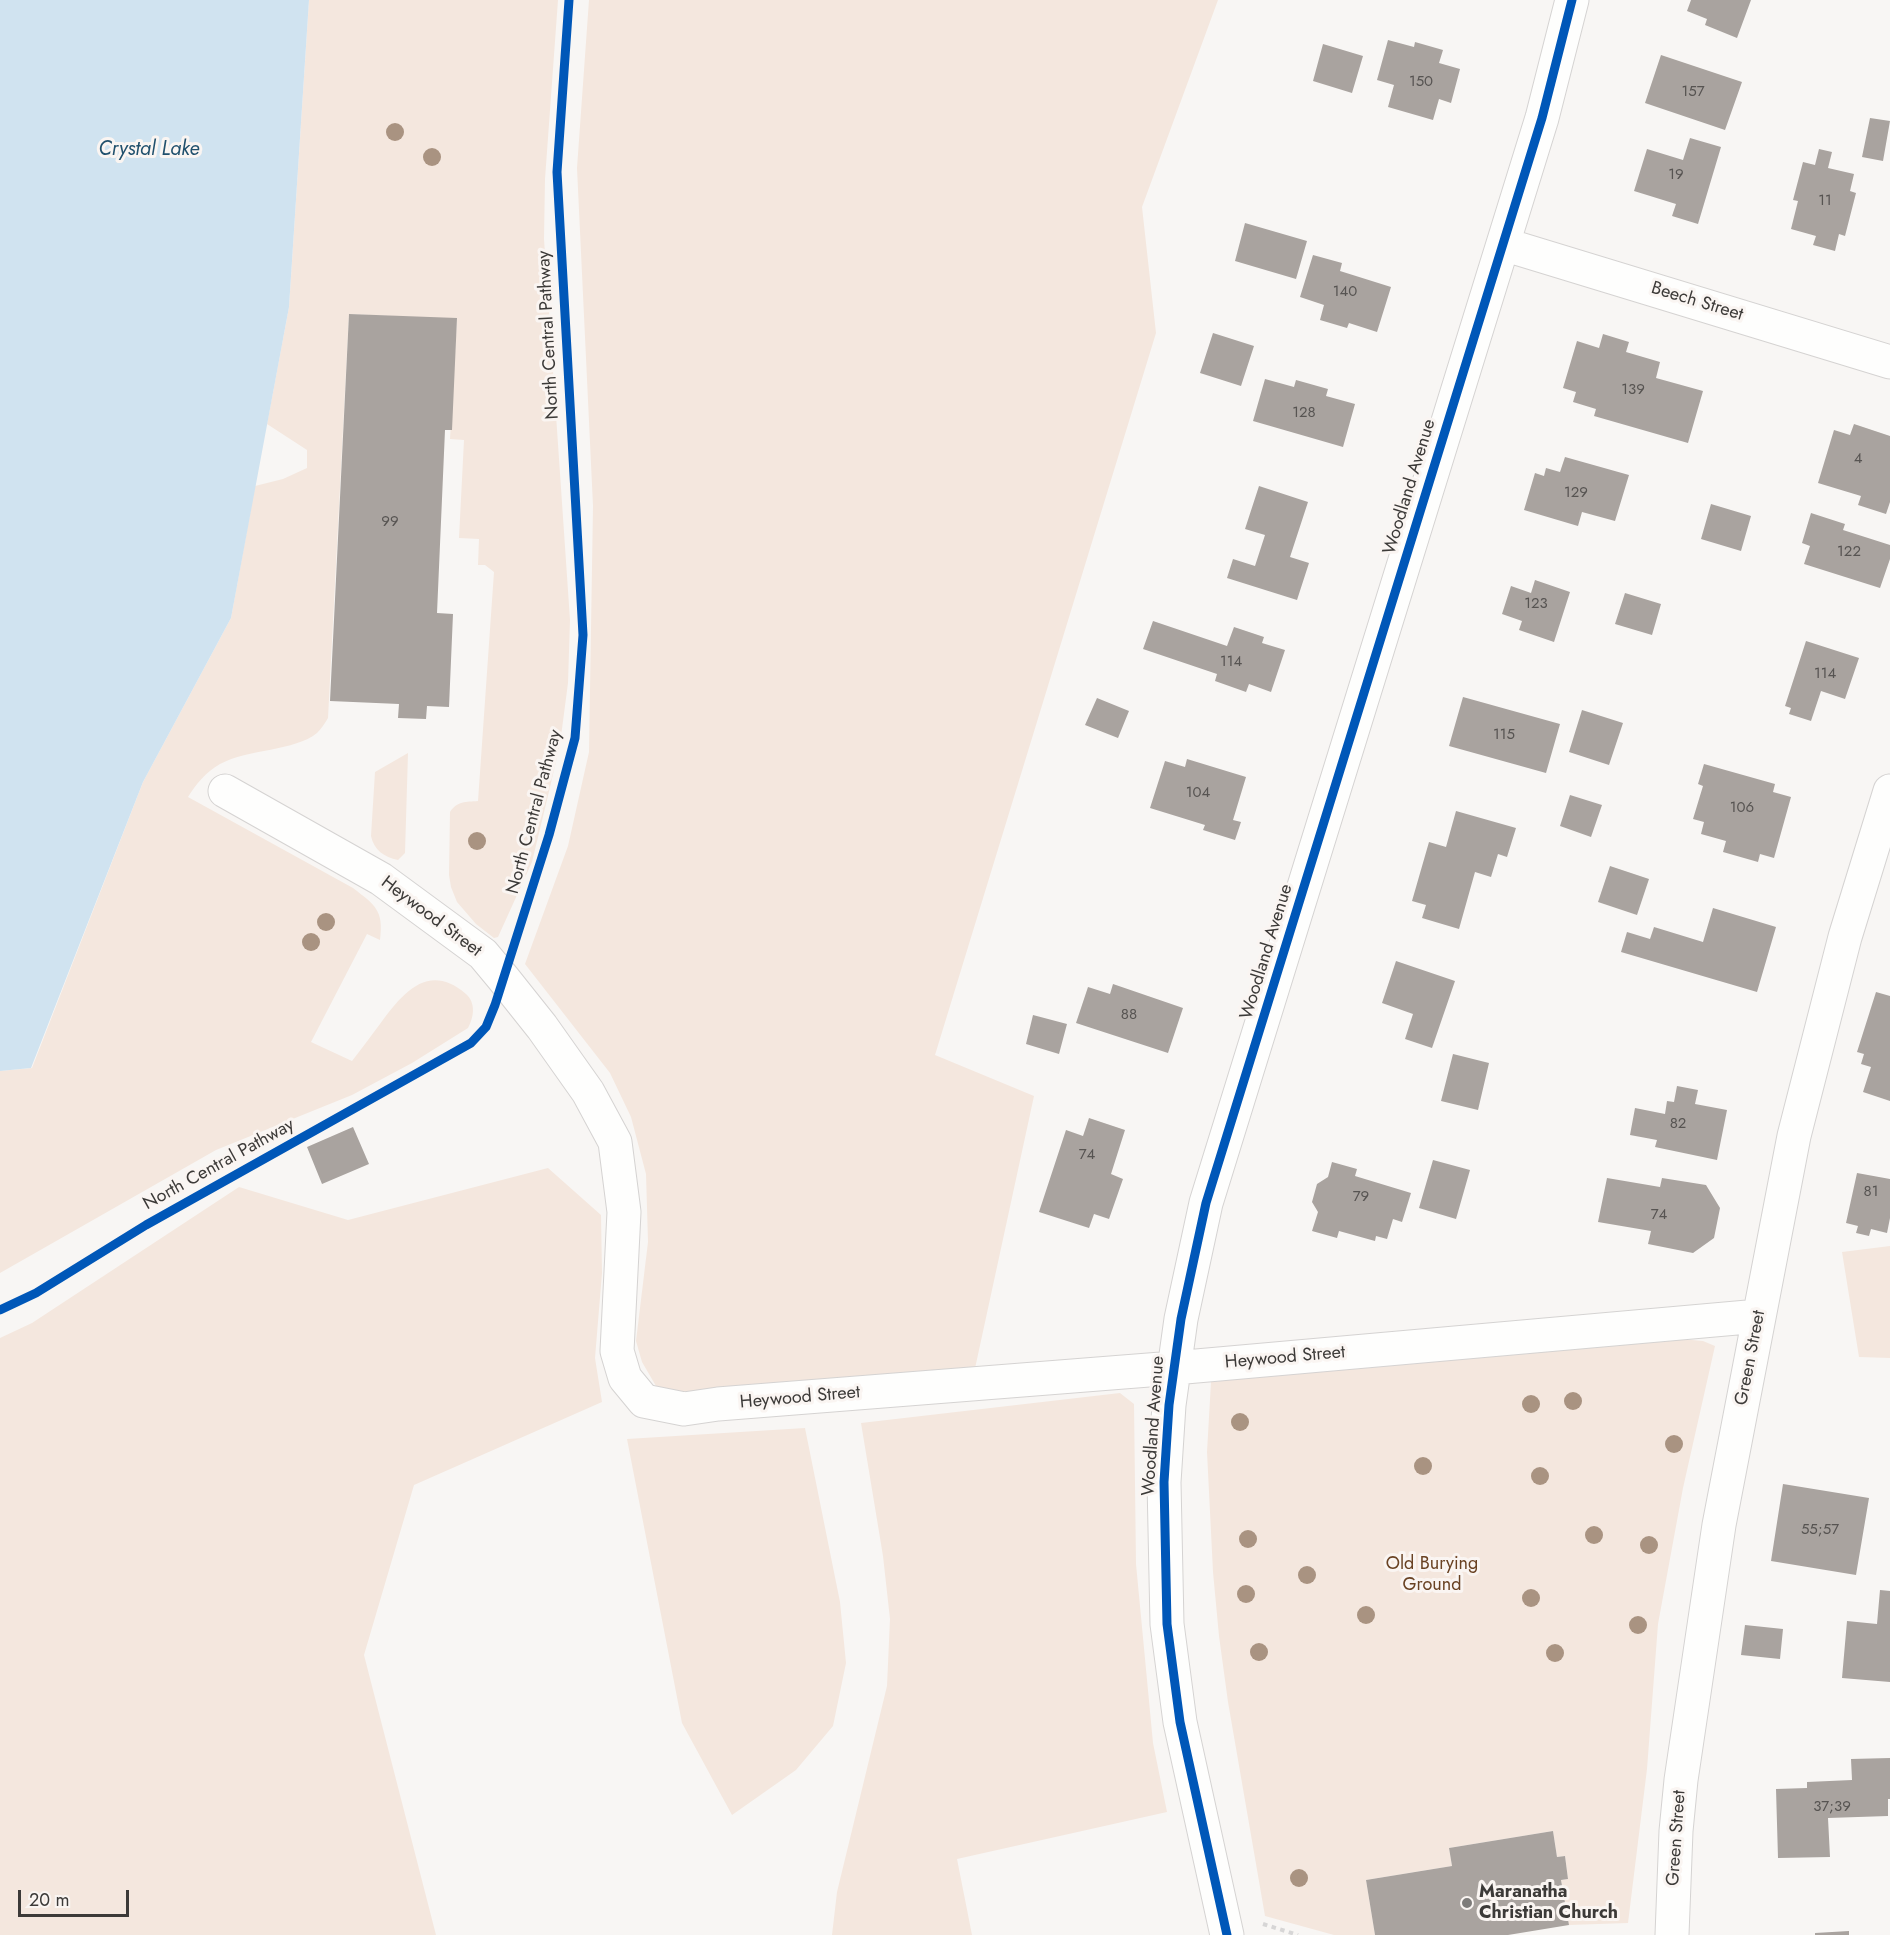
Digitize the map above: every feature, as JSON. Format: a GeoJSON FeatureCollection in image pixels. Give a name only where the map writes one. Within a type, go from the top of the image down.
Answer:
{"type":"FeatureCollection","features":[{"type":"Feature","properties":{"kind":"street","name":"Woodland Avenue"},"geometry":{"type":"LineString","coordinates":[[1227,1935],[1180,1722],[1167,1624],[1164,1482],[1169,1405],[1181,1318],[1206,1203],[1545,109],[1572,0]]}},
{"type":"Feature","properties":{"kind":"street","name":"Beech Street"},"geometry":{"type":"LineString","coordinates":[[1503,244],[1890,362]]}},
{"type":"Feature","properties":{"kind":"street","name":"Heywood Street"},"geometry":{"type":"LineString","coordinates":[[225,790],[381,879],[483,954],[542,1027],[588,1092],[615,1142],[624,1212],[616,1351],[625,1378],[644,1401],[684,1409],[718,1404],[1174,1368],[1759,1316]]}},
{"type":"Feature","properties":{"kind":"street","name":"Green Street"},"geometry":{"type":"LineString","coordinates":[[1668,1935],[1681,1780],[1719,1525],[1759,1316],[1802,1103],[1845,936],[1890,791]]}},
{"type":"Feature","properties":{"kind":"path"},"geometry":{"type":"LineString","coordinates":[[1263,1924],[1298,1935]]}},
{"type":"Feature","properties":{"kind":"green space"},"geometry":{"type":"Polygon","coordinates":[[[309,0],[558,0],[545,179],[544,239],[570,620],[568,683],[560,744],[532,862],[498,937],[494,938],[476,924],[457,902],[449,875],[450,812],[459,804],[478,801],[494,572],[485,565],[478,565],[479,539],[459,538],[464,440],[450,439],[457,319],[349,314],[328,718],[317,733],[308,739],[284,747],[244,755],[220,764],[194,787],[188,797],[353,888],[376,909],[381,922],[380,940],[367,934],[311,1042],[352,1061],[397,1002],[417,985],[428,981],[440,981],[452,985],[466,994],[473,1006],[470,1024],[468,1028],[412,1063],[352,1095],[216,1150],[0,1273],[0,1071],[32,1068],[143,782],[231,618],[255,486],[283,479],[307,468],[307,450],[267,424],[289,307],[309,0]]]}},
{"type":"Feature","properties":{"kind":"green space"},"geometry":{"type":"Polygon","coordinates":[[[589,0],[1218,0],[1142,207],[1156,333],[935,1055],[1034,1096],[974,1373],[676,1394],[656,1386],[642,1362],[636,1341],[648,1242],[646,1174],[631,1117],[610,1073],[525,964],[568,846],[589,752],[593,506],[577,168],[589,0]]]}},
{"type":"Feature","properties":{"kind":"green space"},"geometry":{"type":"Polygon","coordinates":[[[408,753],[405,853],[398,860],[380,852],[371,836],[375,772],[408,753]]]}},
{"type":"Feature","properties":{"kind":"green space"},"geometry":{"type":"Polygon","coordinates":[[[548,1168],[601,1215],[602,1273],[595,1358],[602,1402],[414,1485],[364,1655],[436,1935],[0,1935],[0,1338],[32,1323],[239,1187],[348,1220],[548,1168]]]}},
{"type":"Feature","properties":{"kind":"green space"},"geometry":{"type":"Polygon","coordinates":[[[1890,1246],[1890,1358],[1859,1357],[1842,1252],[1890,1246]]]}},
{"type":"Feature","properties":{"kind":"green space","name":"Old Burying Ground"},"geometry":{"type":"Polygon","coordinates":[[[1670,1338],[1703,1341],[1715,1346],[1683,1488],[1658,1624],[1647,1769],[1628,1923],[1569,1925],[1561,1880],[1568,1879],[1565,1856],[1557,1857],[1553,1831],[1449,1848],[1452,1866],[1366,1880],[1375,1935],[1334,1935],[1265,1916],[1228,1702],[1219,1636],[1213,1572],[1207,1452],[1211,1382],[1448,1356],[1670,1338]]]}},
{"type":"Feature","properties":{"kind":"green space"},"geometry":{"type":"Polygon","coordinates":[[[1120,1393],[1134,1404],[1136,1564],[1153,1743],[1167,1812],[957,1859],[972,1935],[832,1935],[837,1892],[887,1686],[890,1619],[883,1556],[861,1423],[1120,1393]]]}},
{"type":"Feature","properties":{"kind":"green space"},"geometry":{"type":"Polygon","coordinates":[[[805,1428],[840,1602],[846,1663],[833,1726],[796,1770],[732,1815],[682,1723],[627,1439],[805,1428]]]}},
{"type":"Feature","properties":{"kind":"water","name":"Crystal Lake"},"geometry":{"type":"Polygon","coordinates":[[[0,0],[309,0],[289,307],[231,618],[143,782],[31,1068],[0,1071],[0,0]]]}},
{"type":"Feature","properties":{"kind":"building"},"geometry":{"type":"Polygon","coordinates":[[[1691,0],[1751,0],[1737,38],[1705,25],[1707,19],[1687,11],[1691,0]]]}},
{"type":"Feature","properties":{"kind":"building"},"geometry":{"type":"Polygon","coordinates":[[[1388,40],[1414,47],[1415,42],[1443,50],[1439,63],[1460,69],[1451,103],[1439,99],[1433,120],[1388,107],[1394,85],[1377,80],[1388,40]]]}},
{"type":"Feature","properties":{"kind":"building"},"geometry":{"type":"Polygon","coordinates":[[[1323,44],[1363,56],[1352,93],[1313,81],[1323,44]]]}},
{"type":"Feature","properties":{"kind":"building"},"geometry":{"type":"Polygon","coordinates":[[[1661,55],[1742,82],[1725,130],[1645,103],[1661,55]]]}},
{"type":"Feature","properties":{"kind":"building"},"geometry":{"type":"Polygon","coordinates":[[[1870,118],[1890,121],[1883,161],[1862,157],[1870,118]]]}},
{"type":"Feature","properties":{"kind":"building"},"geometry":{"type":"Polygon","coordinates":[[[1690,138],[1721,147],[1698,224],[1672,216],[1676,204],[1634,191],[1647,149],[1683,160],[1690,138]]]}},
{"type":"Feature","properties":{"kind":"building"},"geometry":{"type":"Polygon","coordinates":[[[1819,149],[1832,152],[1828,168],[1854,174],[1850,191],[1856,193],[1845,236],[1839,234],[1835,251],[1813,245],[1816,236],[1791,229],[1798,201],[1793,200],[1803,162],[1815,165],[1819,149]]]}},
{"type":"Feature","properties":{"kind":"building"},"geometry":{"type":"Polygon","coordinates":[[[1245,223],[1307,241],[1296,279],[1235,261],[1245,223]]]}},
{"type":"Feature","properties":{"kind":"building"},"geometry":{"type":"Polygon","coordinates":[[[1313,255],[1342,263],[1340,271],[1391,287],[1377,332],[1349,323],[1347,328],[1320,320],[1324,305],[1300,297],[1313,255]]]}},
{"type":"Feature","properties":{"kind":"building"},"geometry":{"type":"Polygon","coordinates":[[[349,314],[457,318],[452,430],[445,430],[437,613],[453,614],[449,707],[427,706],[426,719],[398,718],[399,704],[330,701],[349,314]]]}},
{"type":"Feature","properties":{"kind":"building"},"geometry":{"type":"Polygon","coordinates":[[[1213,333],[1254,346],[1241,386],[1200,373],[1213,333]]]}},
{"type":"Feature","properties":{"kind":"building"},"geometry":{"type":"Polygon","coordinates":[[[1603,334],[1629,342],[1626,352],[1660,362],[1656,378],[1703,391],[1688,443],[1594,416],[1596,409],[1573,402],[1576,392],[1563,388],[1577,341],[1599,348],[1603,334]]]}},
{"type":"Feature","properties":{"kind":"building"},"geometry":{"type":"Polygon","coordinates":[[[1265,379],[1294,387],[1296,380],[1328,389],[1326,396],[1355,404],[1343,447],[1253,421],[1265,379]]]}},
{"type":"Feature","properties":{"kind":"building"},"geometry":{"type":"Polygon","coordinates":[[[1854,424],[1890,436],[1890,502],[1886,514],[1858,505],[1861,496],[1818,483],[1834,430],[1850,435],[1854,424]]]}},
{"type":"Feature","properties":{"kind":"building"},"geometry":{"type":"Polygon","coordinates":[[[1565,457],[1629,475],[1615,521],[1582,512],[1578,526],[1524,510],[1535,473],[1544,476],[1546,468],[1560,472],[1565,457]]]}},
{"type":"Feature","properties":{"kind":"building"},"geometry":{"type":"Polygon","coordinates":[[[1259,486],[1308,502],[1290,557],[1309,563],[1297,600],[1227,578],[1233,559],[1255,566],[1265,535],[1245,529],[1259,486]]]}},
{"type":"Feature","properties":{"kind":"building"},"geometry":{"type":"Polygon","coordinates":[[[1711,504],[1751,516],[1741,551],[1701,539],[1711,504]]]}},
{"type":"Feature","properties":{"kind":"building"},"geometry":{"type":"Polygon","coordinates":[[[1811,513],[1845,524],[1843,530],[1890,545],[1890,559],[1880,588],[1804,564],[1810,546],[1802,543],[1811,513]]]}},
{"type":"Feature","properties":{"kind":"building"},"geometry":{"type":"Polygon","coordinates":[[[1535,580],[1570,592],[1554,642],[1519,630],[1522,621],[1502,614],[1511,586],[1531,593],[1535,580]]]}},
{"type":"Feature","properties":{"kind":"building"},"geometry":{"type":"Polygon","coordinates":[[[1625,593],[1661,604],[1652,635],[1615,624],[1625,593]]]}},
{"type":"Feature","properties":{"kind":"building"},"geometry":{"type":"Polygon","coordinates":[[[1153,621],[1227,646],[1234,627],[1264,637],[1262,643],[1285,650],[1271,692],[1249,684],[1246,692],[1215,681],[1217,674],[1143,649],[1153,621]]]}},
{"type":"Feature","properties":{"kind":"building"},"geometry":{"type":"Polygon","coordinates":[[[1806,641],[1859,658],[1845,699],[1821,691],[1811,721],[1789,714],[1791,708],[1785,706],[1806,641]]]}},
{"type":"Feature","properties":{"kind":"building"},"geometry":{"type":"Polygon","coordinates":[[[1463,697],[1560,724],[1546,773],[1449,746],[1463,697]]]}},
{"type":"Feature","properties":{"kind":"building"},"geometry":{"type":"Polygon","coordinates":[[[1097,698],[1129,711],[1118,738],[1085,725],[1097,698]]]}},
{"type":"Feature","properties":{"kind":"building"},"geometry":{"type":"Polygon","coordinates":[[[1582,710],[1623,723],[1609,765],[1569,752],[1582,710]]]}},
{"type":"Feature","properties":{"kind":"building"},"geometry":{"type":"Polygon","coordinates":[[[1187,759],[1246,777],[1233,820],[1241,822],[1235,840],[1203,830],[1205,825],[1150,808],[1165,761],[1185,767],[1187,759]]]}},
{"type":"Feature","properties":{"kind":"building"},"geometry":{"type":"Polygon","coordinates":[[[1704,764],[1775,784],[1773,792],[1791,797],[1774,858],[1760,854],[1758,862],[1723,852],[1726,841],[1701,834],[1704,822],[1693,819],[1703,786],[1698,784],[1704,764]]]}},
{"type":"Feature","properties":{"kind":"building"},"geometry":{"type":"Polygon","coordinates":[[[1570,795],[1602,805],[1591,837],[1560,826],[1570,795]]]}},
{"type":"Feature","properties":{"kind":"building"},"geometry":{"type":"Polygon","coordinates":[[[1456,811],[1516,828],[1507,857],[1498,854],[1491,877],[1475,872],[1459,929],[1422,918],[1426,905],[1412,901],[1429,842],[1446,847],[1456,811]]]}},
{"type":"Feature","properties":{"kind":"building"},"geometry":{"type":"Polygon","coordinates":[[[1610,866],[1649,879],[1637,915],[1598,902],[1610,866]]]}},
{"type":"Feature","properties":{"kind":"building"},"geometry":{"type":"Polygon","coordinates":[[[1713,908],[1776,927],[1757,992],[1621,952],[1627,932],[1650,939],[1654,927],[1703,942],[1713,908]]]}},
{"type":"Feature","properties":{"kind":"building"},"geometry":{"type":"Polygon","coordinates":[[[1396,961],[1455,981],[1432,1048],[1405,1039],[1413,1014],[1382,1003],[1396,961]]]}},
{"type":"Feature","properties":{"kind":"building"},"geometry":{"type":"Polygon","coordinates":[[[1113,984],[1183,1008],[1168,1053],[1076,1023],[1088,987],[1110,994],[1113,984]]]}},
{"type":"Feature","properties":{"kind":"building"},"geometry":{"type":"Polygon","coordinates":[[[1876,992],[1890,996],[1890,1101],[1863,1092],[1871,1067],[1861,1064],[1864,1054],[1857,1052],[1876,992]]]}},
{"type":"Feature","properties":{"kind":"building"},"geometry":{"type":"Polygon","coordinates":[[[1033,1015],[1067,1024],[1059,1054],[1026,1044],[1033,1015]]]}},
{"type":"Feature","properties":{"kind":"building"},"geometry":{"type":"Polygon","coordinates":[[[1453,1054],[1489,1063],[1478,1110],[1441,1101],[1453,1054]]]}},
{"type":"Feature","properties":{"kind":"building"},"geometry":{"type":"Polygon","coordinates":[[[1677,1086],[1698,1090],[1695,1104],[1727,1110],[1717,1160],[1655,1147],[1657,1140],[1630,1135],[1635,1108],[1665,1114],[1667,1101],[1674,1102],[1677,1086]]]}},
{"type":"Feature","properties":{"kind":"building"},"geometry":{"type":"Polygon","coordinates":[[[1089,1118],[1125,1130],[1111,1174],[1123,1179],[1109,1219],[1094,1214],[1089,1228],[1039,1212],[1066,1130],[1083,1136],[1089,1118]]]}},
{"type":"Feature","properties":{"kind":"building"},"geometry":{"type":"Polygon","coordinates":[[[353,1127],[369,1164],[322,1184],[307,1147],[353,1127]]]}},
{"type":"Feature","properties":{"kind":"building"},"geometry":{"type":"Polygon","coordinates":[[[1433,1160],[1470,1170],[1456,1219],[1419,1208],[1433,1160]]]}},
{"type":"Feature","properties":{"kind":"building"},"geometry":{"type":"Polygon","coordinates":[[[1332,1162],[1357,1169],[1355,1176],[1411,1193],[1402,1222],[1393,1219],[1387,1239],[1376,1236],[1375,1241],[1339,1231],[1337,1238],[1312,1231],[1318,1212],[1312,1202],[1317,1184],[1328,1177],[1332,1162]]]}},
{"type":"Feature","properties":{"kind":"building"},"geometry":{"type":"Polygon","coordinates":[[[1857,1173],[1890,1179],[1890,1218],[1887,1233],[1871,1229],[1869,1236],[1856,1233],[1858,1226],[1846,1223],[1857,1173]]]}},
{"type":"Feature","properties":{"kind":"building"},"geometry":{"type":"Polygon","coordinates":[[[1607,1178],[1660,1187],[1662,1178],[1706,1185],[1720,1208],[1714,1238],[1693,1253],[1648,1244],[1651,1231],[1598,1222],[1607,1178]]]}},
{"type":"Feature","properties":{"kind":"building"},"geometry":{"type":"Polygon","coordinates":[[[1783,1484],[1869,1498],[1856,1575],[1771,1561],[1783,1484]]]}},
{"type":"Feature","properties":{"kind":"building"},"geometry":{"type":"Polygon","coordinates":[[[1880,1590],[1890,1591],[1890,1682],[1842,1678],[1847,1621],[1877,1624],[1880,1590]]]}},
{"type":"Feature","properties":{"kind":"building"},"geometry":{"type":"Polygon","coordinates":[[[1745,1625],[1783,1629],[1780,1659],[1741,1655],[1745,1625]]]}},
{"type":"Feature","properties":{"kind":"building"},"geometry":{"type":"Polygon","coordinates":[[[1890,1758],[1888,1816],[1828,1818],[1830,1857],[1778,1858],[1776,1789],[1807,1788],[1807,1782],[1852,1780],[1851,1759],[1890,1758]]]}},
{"type":"Feature","properties":{"kind":"building","name":"Maranatha Christian Church"},"geometry":{"type":"Polygon","coordinates":[[[1553,1831],[1557,1857],[1565,1856],[1568,1879],[1561,1880],[1569,1925],[1508,1935],[1375,1935],[1366,1880],[1452,1866],[1449,1848],[1553,1831]]]}},
{"type":"Feature","properties":{"kind":"building"},"geometry":{"type":"Polygon","coordinates":[[[1849,1931],[1849,1935],[1815,1935],[1815,1933],[1849,1931]]]}},
{"type":"Feature","properties":{"kind":"cycle path","name":"North Central Pathway"},"geometry":{"type":"LineString","coordinates":[[0,1310],[36,1293],[146,1225],[471,1043],[486,1027],[549,835],[575,738],[583,635],[557,172],[569,0]]}},
{"type":"Feature","properties":{"kind":"cycle path"},"geometry":{"type":"LineString","coordinates":[[1227,1935],[1180,1722],[1167,1624],[1164,1482],[1169,1405],[1181,1319],[1206,1203],[1542,118],[1572,0]]}},
{"type":"Feature","properties":{"kind":"place","name":"Maranatha Christian Church"},"geometry":{"type":"Point","coordinates":[1467,1903]}}]}
